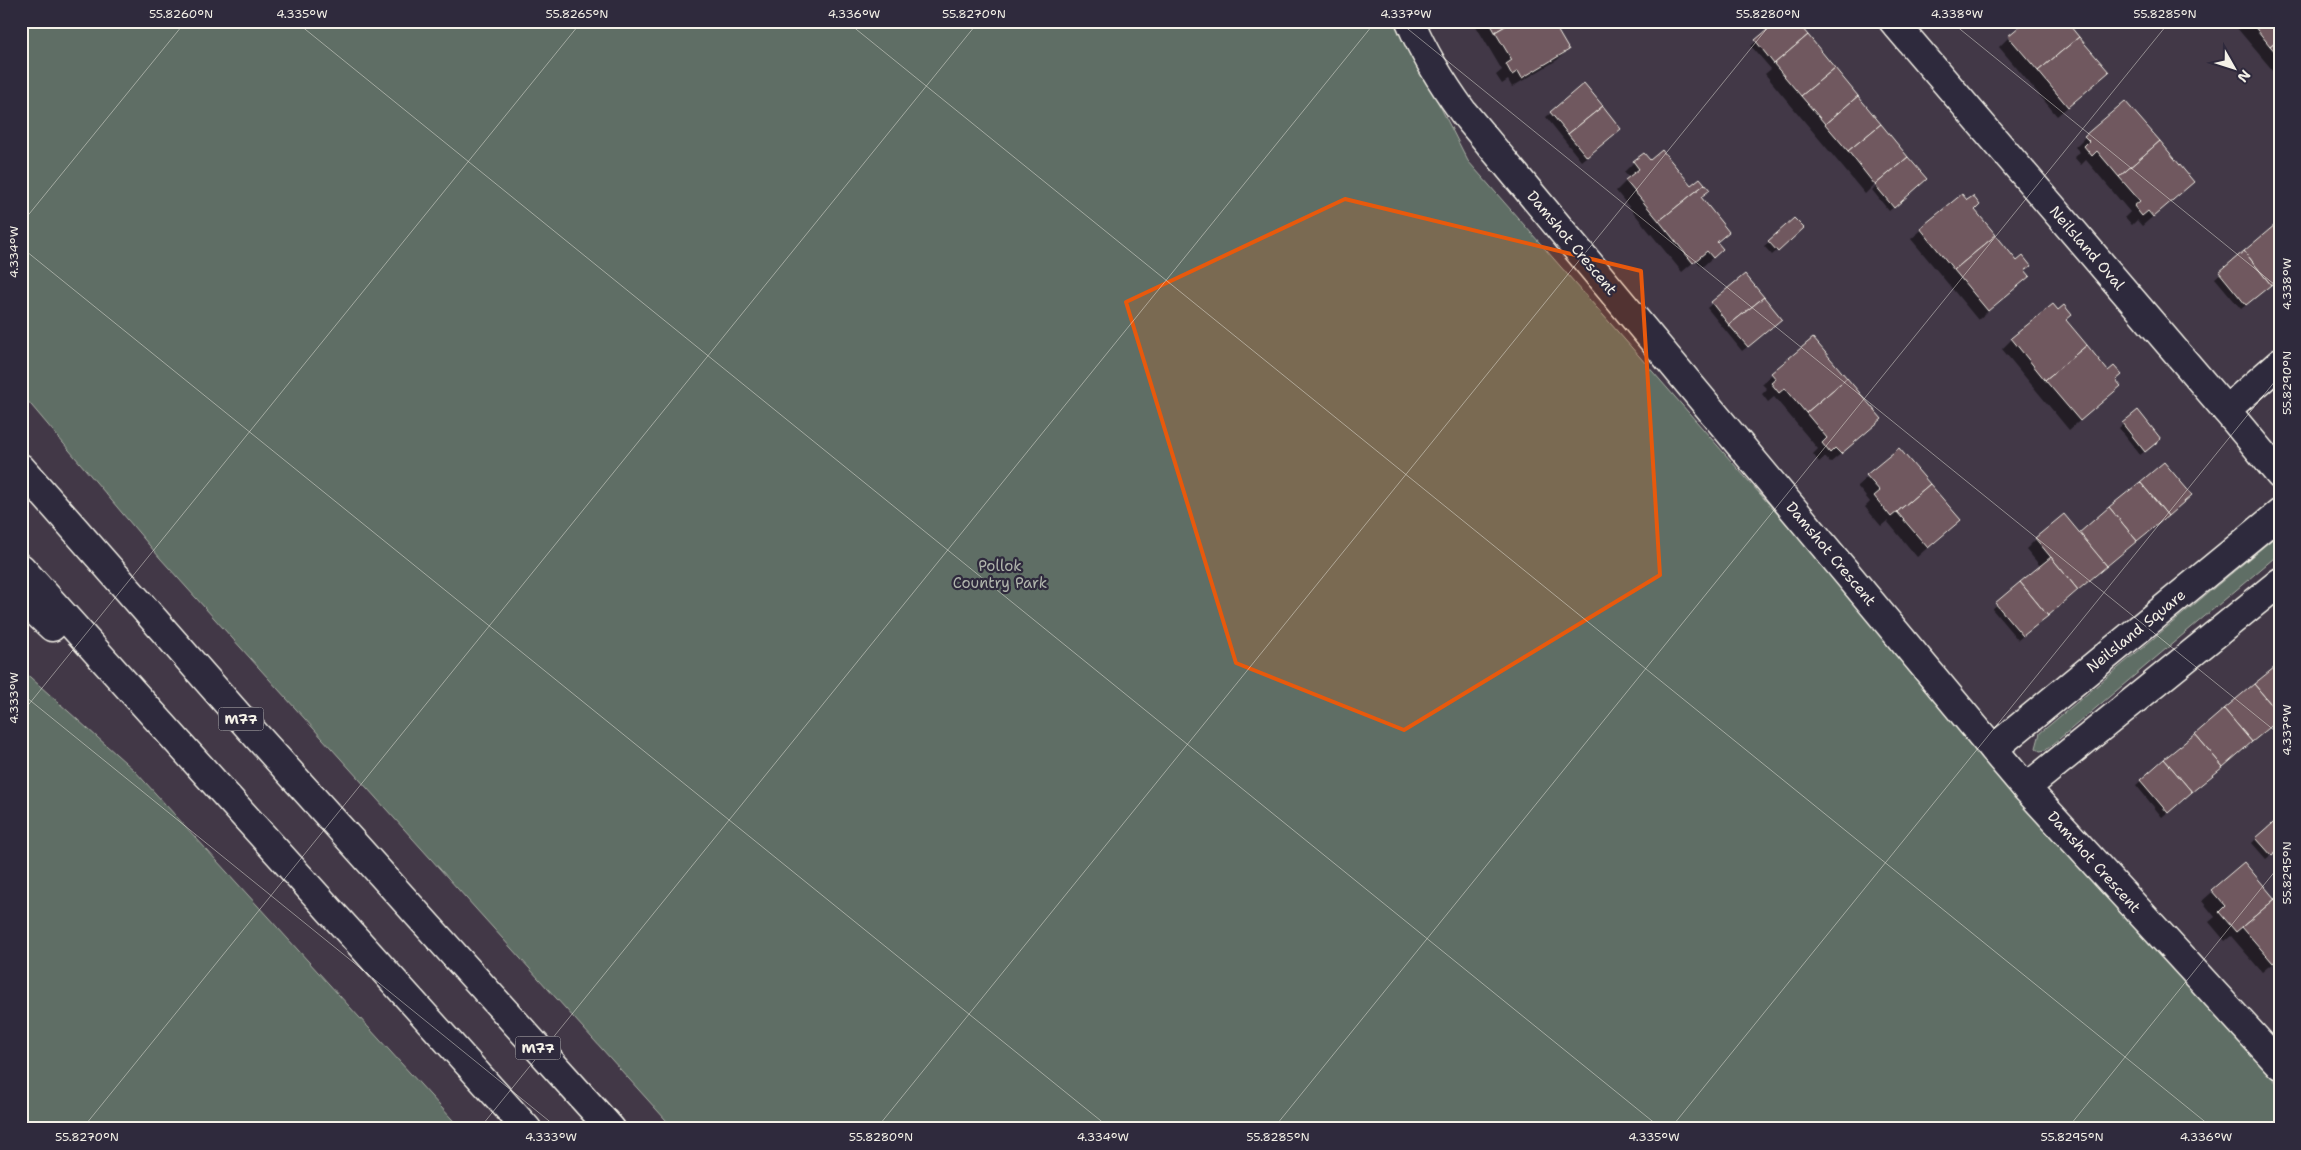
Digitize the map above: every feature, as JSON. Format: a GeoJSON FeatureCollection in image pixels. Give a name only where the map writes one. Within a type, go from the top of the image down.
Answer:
{"type":"FeatureCollection","features":[{"type":"Feature","properties":{"kind":"main road","name":"Damshot Crescent"},"geometry":{"type":"LineString","coordinates":[[1410,21],[1421,48],[1446,90],[1463,112],[1993,749],[2026,788],[2280,1066]]}},
{"type":"Feature","properties":{"kind":"main road","name":"Neilsland Oval"},"geometry":{"type":"LineString","coordinates":[[1893,21],[2280,475]]}},
{"type":"Feature","properties":{"kind":"main road"},"geometry":{"type":"LineString","coordinates":[[2226,410],[2280,363]]}},
{"type":"Feature","properties":{"kind":"main road","name":"M77"},"geometry":{"type":"LineString","coordinates":[[21,468],[230,707],[612,1129]]}},
{"type":"Feature","properties":{"kind":"main road","name":"Neilsland Square"},"geometry":{"type":"LineString","coordinates":[[1993,749],[2280,513]]}},
{"type":"Feature","properties":{"kind":"main road"},"geometry":{"type":"LineString","coordinates":[[21,568],[527,1129]]}},
{"type":"Feature","properties":{"kind":"main road"},"geometry":{"type":"LineString","coordinates":[[2026,788],[2280,582]]}},
{"type":"Feature","properties":{"kind":"main road"},"geometry":{"type":"LineString","coordinates":[[21,598],[202,769]]}},
{"type":"Feature","properties":{"kind":"highlighted area"},"geometry":{"type":"Polygon","coordinates":[[[1345,199],[1641,271],[1660,575],[1404,730],[1236,663],[1126,302],[1345,199]]]}},
{"type":"Feature","properties":{"kind":"green space","name":"Pollok Country Park"},"geometry":{"type":"Polygon","coordinates":[[[21,21],[1393,21],[1413,53],[1468,161],[2280,1087],[2280,1129],[674,1129],[160,558],[21,393],[21,21]]]}},
{"type":"Feature","properties":{"kind":"green space"},"geometry":{"type":"Polygon","coordinates":[[[2280,533],[2280,553],[2046,750],[2040,751],[2036,748],[2040,733],[2280,533]]]}},
{"type":"Feature","properties":{"kind":"green space"},"geometry":{"type":"Polygon","coordinates":[[[21,669],[135,771],[461,1129],[21,1129],[21,669]]]}},
{"type":"Feature","properties":{"kind":"building"},"geometry":{"type":"Polygon","coordinates":[[[1489,21],[1514,21],[1495,32],[1489,21]]]}},
{"type":"Feature","properties":{"kind":"building"},"geometry":{"type":"Polygon","coordinates":[[[1514,21],[1552,21],[1569,50],[1522,78],[1518,71],[1512,75],[1506,64],[1512,60],[1495,32],[1514,21]]]}},
{"type":"Feature","properties":{"kind":"building"},"geometry":{"type":"Polygon","coordinates":[[[1778,21],[1796,21],[1808,35],[1774,64],[1755,40],[1778,21]]]}},
{"type":"Feature","properties":{"kind":"building"},"geometry":{"type":"Polygon","coordinates":[[[2026,21],[2066,21],[2079,37],[2038,71],[2008,36],[2026,21]]]}},
{"type":"Feature","properties":{"kind":"building"},"geometry":{"type":"Polygon","coordinates":[[[2250,21],[2280,21],[2280,38],[2270,46],[2250,21]]]}},
{"type":"Feature","properties":{"kind":"building"},"geometry":{"type":"Polygon","coordinates":[[[1808,35],[1835,68],[1801,96],[1774,64],[1808,35]]]}},
{"type":"Feature","properties":{"kind":"building"},"geometry":{"type":"Polygon","coordinates":[[[2079,37],[2109,72],[2068,107],[2038,71],[2079,37]]]}},
{"type":"Feature","properties":{"kind":"building"},"geometry":{"type":"Polygon","coordinates":[[[2280,38],[2280,57],[2270,46],[2280,38]]]}},
{"type":"Feature","properties":{"kind":"building"},"geometry":{"type":"Polygon","coordinates":[[[1835,68],[1858,96],[1825,124],[1801,96],[1835,68]]]}},
{"type":"Feature","properties":{"kind":"building"},"geometry":{"type":"Polygon","coordinates":[[[1584,83],[1603,106],[1568,134],[1550,112],[1584,83]]]}},
{"type":"Feature","properties":{"kind":"building"},"geometry":{"type":"Polygon","coordinates":[[[1858,96],[1881,124],[1848,151],[1825,124],[1858,96]]]}},
{"type":"Feature","properties":{"kind":"building"},"geometry":{"type":"Polygon","coordinates":[[[2125,101],[2160,141],[2119,177],[2097,151],[2092,156],[2084,146],[2089,141],[2084,136],[2125,101]]]}},
{"type":"Feature","properties":{"kind":"building"},"geometry":{"type":"Polygon","coordinates":[[[1603,106],[1621,129],[1587,157],[1568,134],[1603,106]]]}},
{"type":"Feature","properties":{"kind":"building"},"geometry":{"type":"Polygon","coordinates":[[[1881,124],[1908,157],[1875,185],[1848,151],[1881,124]]]}},
{"type":"Feature","properties":{"kind":"building"},"geometry":{"type":"Polygon","coordinates":[[[2160,141],[2194,182],[2153,217],[2148,211],[2142,216],[2134,206],[2140,201],[2119,177],[2160,141]]]}},
{"type":"Feature","properties":{"kind":"building"},"geometry":{"type":"Polygon","coordinates":[[[1662,150],[1691,185],[1700,178],[1705,184],[1659,221],[1625,180],[1639,169],[1633,161],[1644,153],[1650,160],[1662,150]]]}},
{"type":"Feature","properties":{"kind":"building"},"geometry":{"type":"Polygon","coordinates":[[[1908,157],[1927,179],[1894,208],[1875,185],[1908,157]]]}},
{"type":"Feature","properties":{"kind":"building"},"geometry":{"type":"Polygon","coordinates":[[[1705,184],[1710,190],[1701,197],[1729,232],[1717,242],[1723,249],[1713,258],[1707,251],[1693,263],[1659,221],[1705,184]]]}},
{"type":"Feature","properties":{"kind":"building"},"geometry":{"type":"Polygon","coordinates":[[[1962,194],[1967,200],[1973,196],[1980,205],[1975,210],[1996,235],[1954,270],[1920,228],[1962,194]]]}},
{"type":"Feature","properties":{"kind":"building"},"geometry":{"type":"Polygon","coordinates":[[[1794,218],[1804,228],[1778,252],[1768,241],[1794,218]]]}},
{"type":"Feature","properties":{"kind":"building"},"geometry":{"type":"Polygon","coordinates":[[[2276,224],[2280,228],[2280,278],[2271,285],[2244,251],[2276,224]]]}},
{"type":"Feature","properties":{"kind":"building"},"geometry":{"type":"Polygon","coordinates":[[[1996,235],[2017,261],[2023,256],[2031,266],[2025,270],[2030,276],[1988,311],[1954,270],[1996,235]]]}},
{"type":"Feature","properties":{"kind":"building"},"geometry":{"type":"Polygon","coordinates":[[[2244,251],[2271,285],[2246,305],[2219,272],[2244,251]]]}},
{"type":"Feature","properties":{"kind":"building"},"geometry":{"type":"Polygon","coordinates":[[[1745,274],[1764,297],[1729,325],[1711,302],[1745,274]]]}},
{"type":"Feature","properties":{"kind":"building"},"geometry":{"type":"Polygon","coordinates":[[[1764,297],[1782,319],[1748,347],[1729,325],[1764,297]]]}},
{"type":"Feature","properties":{"kind":"building"},"geometry":{"type":"Polygon","coordinates":[[[2053,304],[2058,310],[2064,305],[2072,315],[2066,320],[2087,345],[2045,380],[2011,338],[2053,304]]]}},
{"type":"Feature","properties":{"kind":"building"},"geometry":{"type":"Polygon","coordinates":[[[1813,338],[1847,378],[1806,413],[1785,388],[1779,393],[1771,383],[1776,379],[1771,373],[1813,338]]]}},
{"type":"Feature","properties":{"kind":"building"},"geometry":{"type":"Polygon","coordinates":[[[2087,345],[2108,371],[2114,366],[2122,375],[2116,380],[2121,386],[2080,421],[2045,380],[2087,345]]]}},
{"type":"Feature","properties":{"kind":"building"},"geometry":{"type":"Polygon","coordinates":[[[1847,378],[1882,419],[1841,454],[1835,448],[1830,453],[1822,443],[1827,438],[1806,413],[1847,378]]]}},
{"type":"Feature","properties":{"kind":"building"},"geometry":{"type":"Polygon","coordinates":[[[2138,410],[2161,439],[2145,452],[2122,423],[2138,410]]]}},
{"type":"Feature","properties":{"kind":"building"},"geometry":{"type":"Polygon","coordinates":[[[1899,448],[1930,484],[1891,517],[1874,496],[1880,491],[1866,475],[1899,448]]]}},
{"type":"Feature","properties":{"kind":"building"},"geometry":{"type":"Polygon","coordinates":[[[2164,462],[2192,495],[2168,516],[2140,482],[2164,462]]]}},
{"type":"Feature","properties":{"kind":"building"},"geometry":{"type":"Polygon","coordinates":[[[2140,482],[2168,516],[2137,541],[2109,507],[2140,482]]]}},
{"type":"Feature","properties":{"kind":"building"},"geometry":{"type":"Polygon","coordinates":[[[1930,484],[1961,520],[1928,548],[1897,512],[1930,484]]]}},
{"type":"Feature","properties":{"kind":"building"},"geometry":{"type":"Polygon","coordinates":[[[2109,507],[2137,541],[2107,566],[2079,533],[2109,507]]]}},
{"type":"Feature","properties":{"kind":"building"},"geometry":{"type":"Polygon","coordinates":[[[2064,514],[2107,566],[2078,590],[2035,538],[2064,514]]]}},
{"type":"Feature","properties":{"kind":"building"},"geometry":{"type":"Polygon","coordinates":[[[2051,557],[2078,590],[2048,616],[2020,582],[2051,557]]]}},
{"type":"Feature","properties":{"kind":"building"},"geometry":{"type":"Polygon","coordinates":[[[2020,582],[2048,616],[2023,636],[1995,603],[2020,582]]]}},
{"type":"Feature","properties":{"kind":"building"},"geometry":{"type":"Polygon","coordinates":[[[2280,663],[2280,715],[2254,684],[2280,663]]]}},
{"type":"Feature","properties":{"kind":"building"},"geometry":{"type":"Polygon","coordinates":[[[2254,684],[2280,715],[2280,719],[2252,742],[2224,709],[2254,684]]]}},
{"type":"Feature","properties":{"kind":"building"},"geometry":{"type":"Polygon","coordinates":[[[2224,709],[2252,742],[2223,767],[2195,734],[2224,709]]]}},
{"type":"Feature","properties":{"kind":"building"},"geometry":{"type":"Polygon","coordinates":[[[2195,734],[2223,767],[2192,792],[2164,759],[2195,734]]]}},
{"type":"Feature","properties":{"kind":"building"},"geometry":{"type":"Polygon","coordinates":[[[2164,759],[2192,792],[2168,813],[2140,780],[2164,759]]]}},
{"type":"Feature","properties":{"kind":"building"},"geometry":{"type":"Polygon","coordinates":[[[2280,817],[2280,849],[2272,856],[2256,838],[2280,817]]]}},
{"type":"Feature","properties":{"kind":"building"},"geometry":{"type":"Polygon","coordinates":[[[2244,862],[2275,899],[2236,932],[2219,912],[2225,906],[2211,890],[2244,862]]]}},
{"type":"Feature","properties":{"kind":"building"},"geometry":{"type":"Polygon","coordinates":[[[2275,899],[2280,905],[2280,957],[2273,963],[2242,927],[2275,899]]]}}]}
